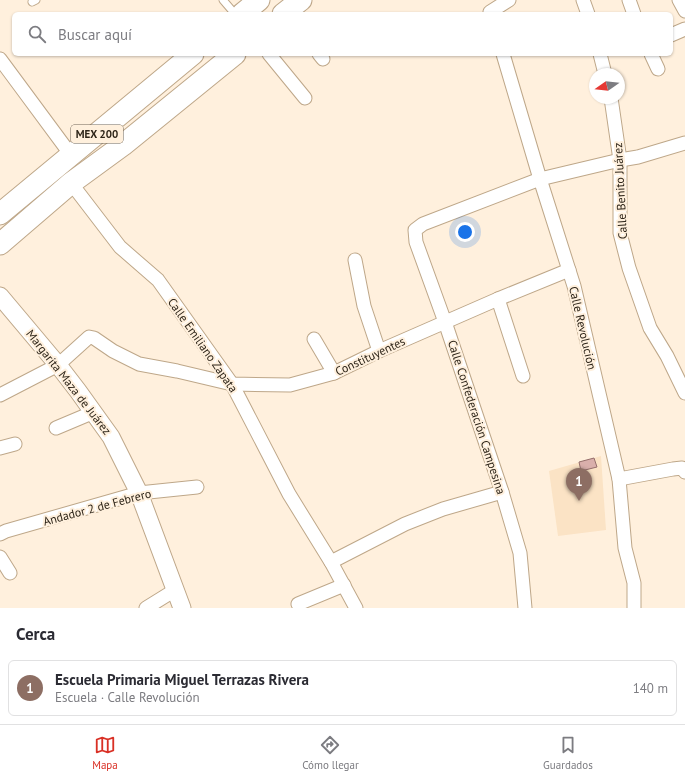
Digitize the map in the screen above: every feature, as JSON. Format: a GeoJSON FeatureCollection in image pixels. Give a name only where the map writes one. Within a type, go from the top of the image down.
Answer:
{"type":"FeatureCollection","features":[{"type":"Feature","properties":{"kind":"main road"},"geometry":{"type":"LineString","coordinates":[[244,12],[259,0]]}},
{"type":"Feature","properties":{"kind":"main road","name":"MEX 200"},"geometry":{"type":"LineString","coordinates":[[0,214],[191,56]]}},
{"type":"Feature","properties":{"kind":"main road","name":"MEX 200"},"geometry":{"type":"LineString","coordinates":[[0,244],[71,183],[123,145],[233,56]]}},
{"type":"Feature","properties":{"kind":"street"},"geometry":{"type":"LineString","coordinates":[[489,9],[509,0]]}},
{"type":"Feature","properties":{"kind":"street"},"geometry":{"type":"LineString","coordinates":[[583,0],[587,12]]}},
{"type":"Feature","properties":{"kind":"street"},"geometry":{"type":"LineString","coordinates":[[628,0],[633,12]]}},
{"type":"Feature","properties":{"kind":"street"},"geometry":{"type":"LineString","coordinates":[[679,0],[685,11]]}},
{"type":"Feature","properties":{"kind":"street"},"geometry":{"type":"LineString","coordinates":[[673,34],[685,30]]}},
{"type":"Feature","properties":{"kind":"street"},"geometry":{"type":"LineString","coordinates":[[271,56],[306,98]]}},
{"type":"Feature","properties":{"kind":"street","name":"Calle Revolución"},"geometry":{"type":"LineString","coordinates":[[504,56],[574,286],[619,479],[625,548],[634,583],[634,608]]}},
{"type":"Feature","properties":{"kind":"street"},"geometry":{"type":"LineString","coordinates":[[601,56],[604,68]]}},
{"type":"Feature","properties":{"kind":"street"},"geometry":{"type":"LineString","coordinates":[[652,56],[658,69]]}},
{"type":"Feature","properties":{"kind":"street"},"geometry":{"type":"LineString","coordinates":[[0,59],[71,155]]}},
{"type":"Feature","properties":{"kind":"street","name":"Calle Benito Juárez"},"geometry":{"type":"LineString","coordinates":[[612,104],[620,160],[620,233],[629,268],[650,328],[667,356],[685,393]]}},
{"type":"Feature","properties":{"kind":"street"},"geometry":{"type":"LineString","coordinates":[[540,179],[638,157],[685,143]]}},
{"type":"Feature","properties":{"kind":"street","name":"Calle Confederación Campesina"},"geometry":{"type":"LineString","coordinates":[[524,608],[520,553],[502,492],[445,322],[416,242],[415,230],[423,224],[540,179]]}},
{"type":"Feature","properties":{"kind":"street","name":"Calle Emiliano Zapata"},"geometry":{"type":"LineString","coordinates":[[71,183],[120,247],[158,280],[232,384],[289,494],[331,562],[356,608]]}},
{"type":"Feature","properties":{"kind":"street"},"geometry":{"type":"LineString","coordinates":[[355,260],[364,306],[378,351]]}},
{"type":"Feature","properties":{"kind":"street","name":"Constituyentes"},"geometry":{"type":"LineString","coordinates":[[58,365],[90,337],[139,364],[177,370],[232,384],[290,385],[334,373],[378,351],[569,270]]}},
{"type":"Feature","properties":{"kind":"street","name":"Margarita Maza de Juárez"},"geometry":{"type":"LineString","coordinates":[[0,296],[58,365],[111,437],[139,493],[182,608]]}},
{"type":"Feature","properties":{"kind":"street"},"geometry":{"type":"LineString","coordinates":[[498,299],[523,376]]}},
{"type":"Feature","properties":{"kind":"street"},"geometry":{"type":"LineString","coordinates":[[314,339],[334,373]]}},
{"type":"Feature","properties":{"kind":"street"},"geometry":{"type":"LineString","coordinates":[[0,395],[58,365]]}},
{"type":"Feature","properties":{"kind":"street"},"geometry":{"type":"LineString","coordinates":[[56,428],[94,412]]}},
{"type":"Feature","properties":{"kind":"street"},"geometry":{"type":"LineString","coordinates":[[0,448],[15,444]]}},
{"type":"Feature","properties":{"kind":"street"},"geometry":{"type":"LineString","coordinates":[[619,479],[682,468],[685,472]]}},
{"type":"Feature","properties":{"kind":"street","name":"Andador 2 de Febrero"},"geometry":{"type":"LineString","coordinates":[[0,534],[139,493],[196,487]]}},
{"type":"Feature","properties":{"kind":"street"},"geometry":{"type":"LineString","coordinates":[[331,562],[405,524],[443,508],[502,492]]}},
{"type":"Feature","properties":{"kind":"street"},"geometry":{"type":"LineString","coordinates":[[0,557],[10,573]]}},
{"type":"Feature","properties":{"kind":"street"},"geometry":{"type":"LineString","coordinates":[[298,604],[344,585]]}},
{"type":"Feature","properties":{"kind":"street"},"geometry":{"type":"LineString","coordinates":[[146,608],[175,590]]}},
{"type":"Feature","properties":{"kind":"lane"},"geometry":{"type":"LineString","coordinates":[[222,0],[233,12]]}},
{"type":"Feature","properties":{"kind":"shaded area"},"geometry":{"type":"Polygon","coordinates":[[[601,456],[606,530],[558,536],[549,471],[601,456]]]}},
{"type":"Feature","properties":{"kind":"building"},"geometry":{"type":"Polygon","coordinates":[[[594,458],[597,467],[581,471],[579,462],[594,458]]]}},
{"type":"Feature","properties":{"kind":"place","name":"Escuela Primaria Miguel Terrazas Rivera"},"geometry":{"type":"Point","coordinates":[579,501]}}]}
